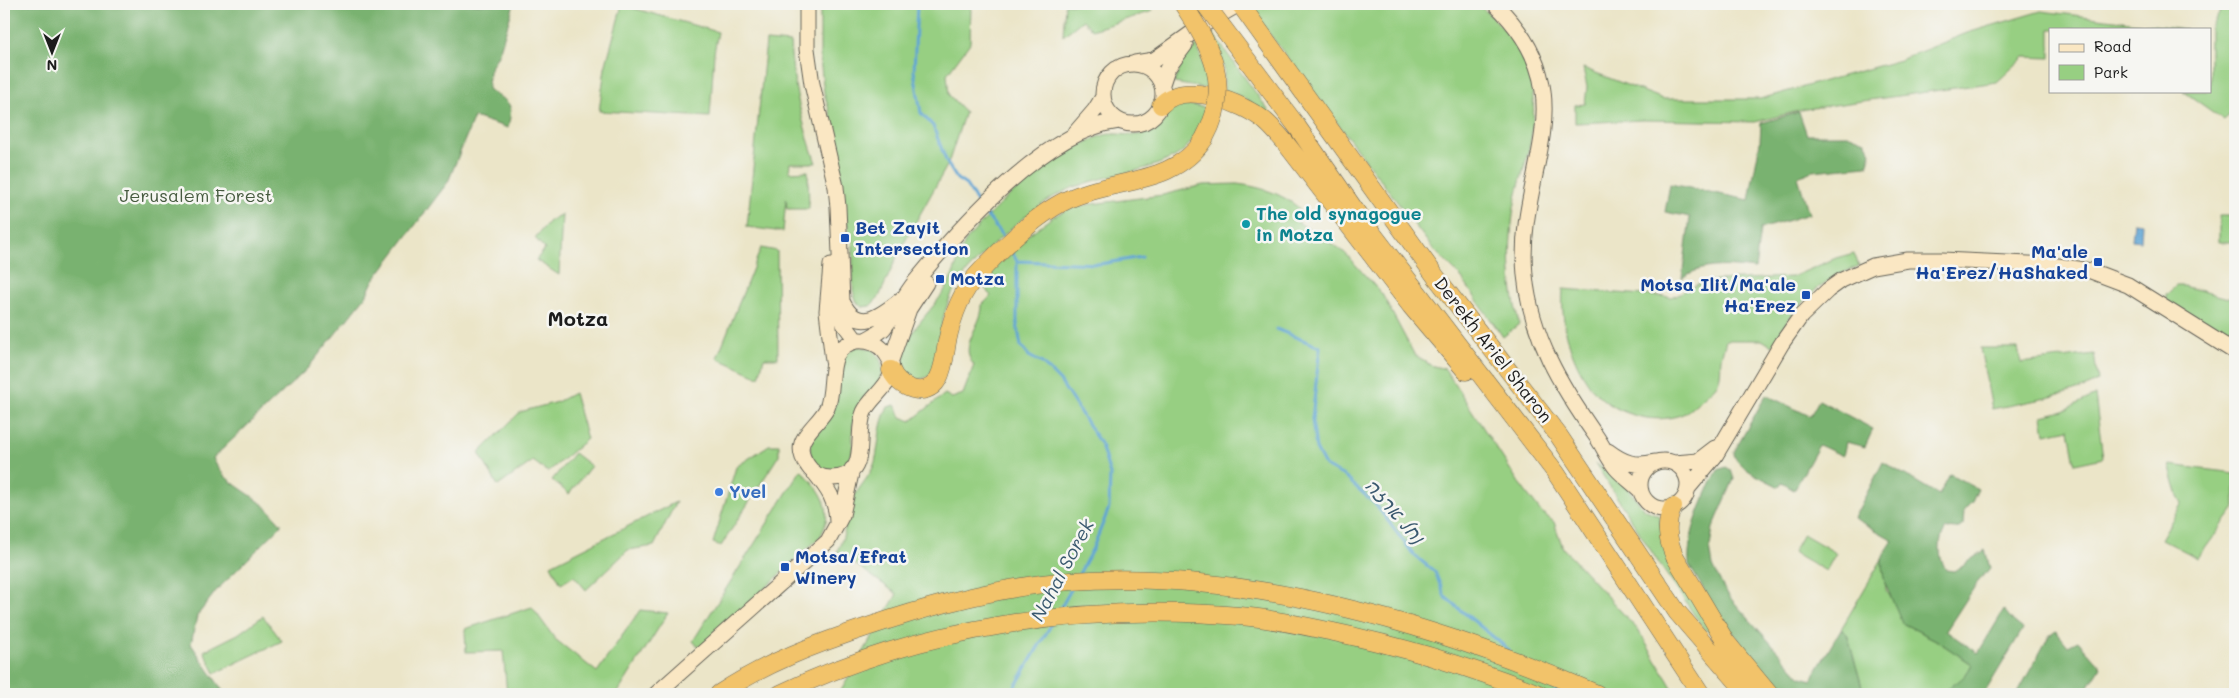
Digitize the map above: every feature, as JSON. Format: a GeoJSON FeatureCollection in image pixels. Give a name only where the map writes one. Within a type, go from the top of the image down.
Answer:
{"type":"FeatureCollection","features":[{"type":"Feature","properties":{"kind":"highway"},"geometry":{"type":"LineString","coordinates":[[890,366],[896,380],[909,389],[922,390],[934,384],[941,373],[950,327],[957,306],[969,286],[987,265],[1018,236],[1042,215],[1068,199],[1148,177],[1173,168],[1192,153],[1204,139],[1211,127],[1218,104],[1217,73],[1203,38],[1183,4]]}},
{"type":"Feature","properties":{"kind":"highway","name":"Derekh Ariel Sharon"},"geometry":{"type":"LineString","coordinates":[[1205,4],[1296,125],[1359,216],[1557,475],[1701,694]]}},
{"type":"Feature","properties":{"kind":"highway","name":"Derekh Ariel Sharon"},"geometry":{"type":"LineString","coordinates":[[1239,4],[1436,277],[1559,436],[1678,612],[1748,694]]}},
{"type":"Feature","properties":{"kind":"highway"},"geometry":{"type":"LineString","coordinates":[[1161,105],[1168,98],[1182,94],[1210,96],[1244,107],[1274,129],[1434,335],[1557,475]]}},
{"type":"Feature","properties":{"kind":"highway"},"geometry":{"type":"LineString","coordinates":[[1674,507],[1667,527],[1674,555],[1726,642],[1769,694]]}},
{"type":"Feature","properties":{"kind":"highway"},"geometry":{"type":"LineString","coordinates":[[720,694],[763,669],[830,639],[898,616],[952,602],[1071,581],[1138,580],[1208,584],[1262,592],[1403,622],[1504,657],[1597,694]]}},
{"type":"Feature","properties":{"kind":"highway"},"geometry":{"type":"LineString","coordinates":[[780,694],[861,661],[982,628],[1045,618],[1108,613],[1174,612],[1242,616],[1363,638],[1446,662],[1539,694]]}},
{"type":"Feature","properties":{"kind":"main road"},"geometry":{"type":"LineString","coordinates":[[807,4],[807,49],[838,207],[839,269],[842,300],[845,307],[855,316],[865,319],[876,319],[903,298]]}},
{"type":"Feature","properties":{"kind":"main road"},"geometry":{"type":"LineString","coordinates":[[1070,138],[1092,114],[1103,96],[1105,83],[1109,75],[1120,66],[1154,60],[1203,25],[1239,4]]}},
{"type":"Feature","properties":{"kind":"main road"},"geometry":{"type":"LineString","coordinates":[[1495,4],[1514,26],[1529,49],[1539,74],[1545,108],[1543,138],[1526,223],[1524,259],[1529,304],[1540,339],[1557,378],[1617,469],[1641,491]]}},
{"type":"Feature","properties":{"kind":"main road"},"geometry":{"type":"LineString","coordinates":[[833,360],[844,346],[862,341],[882,330],[903,298],[949,245],[996,194],[1040,156],[1097,125],[1119,121],[1133,124],[1153,117],[1161,105],[1162,84],[1174,59],[1203,25]]}},
{"type":"Feature","properties":{"kind":"main road"},"geometry":{"type":"LineString","coordinates":[[1134,64],[1149,68],[1162,84]]}},
{"type":"Feature","properties":{"kind":"main road"},"geometry":{"type":"LineString","coordinates":[[1103,96],[1107,109],[1119,121]]}},
{"type":"Feature","properties":{"kind":"main road"},"geometry":{"type":"LineString","coordinates":[[828,151],[831,226],[828,312],[833,360],[831,391],[826,408],[808,431],[802,444],[803,458],[828,489],[834,502],[836,529]]}},
{"type":"Feature","properties":{"kind":"main road"},"geometry":{"type":"LineString","coordinates":[[656,694],[822,547],[836,529],[842,515],[852,469],[861,453],[860,426],[862,416],[870,402],[888,383],[890,366],[909,309],[949,245]]}},
{"type":"Feature","properties":{"kind":"main road"},"geometry":{"type":"LineString","coordinates":[[1655,462],[1644,471],[1641,477],[1643,497],[1653,506],[1662,509],[1674,507],[1684,499],[1688,487],[1708,466],[1789,332],[1811,306],[1842,280],[1873,266],[1890,262],[1908,260],[1982,261],[2051,265],[2091,271],[2128,285],[2235,352]]}},
{"type":"Feature","properties":{"kind":"main road"},"geometry":{"type":"LineString","coordinates":[[839,269],[837,297],[840,316],[856,340],[882,349],[890,366]]}},
{"type":"Feature","properties":{"kind":"main road"},"geometry":{"type":"LineString","coordinates":[[1598,438],[1608,450],[1627,463],[1634,465],[1668,461],[1675,463],[1698,461],[1711,452],[1728,435]]}},
{"type":"Feature","properties":{"kind":"main road"},"geometry":{"type":"LineString","coordinates":[[1675,463],[1684,471],[1688,487]]}},
{"type":"Feature","properties":{"kind":"main road"},"geometry":{"type":"LineString","coordinates":[[814,472],[831,478],[841,476],[852,469]]}},
{"type":"Feature","properties":{"kind":"green space","name":"Jerusalem Forest"},"geometry":{"type":"Polygon","coordinates":[[[4,4],[514,4],[499,53],[489,71],[488,89],[505,100],[510,106],[508,128],[474,117],[448,182],[373,281],[366,296],[307,369],[213,458],[226,477],[264,505],[282,525],[216,591],[197,616],[191,644],[225,694],[4,694],[4,4]]]}},
{"type":"Feature","properties":{"kind":"green space"},"geometry":{"type":"Polygon","coordinates":[[[820,4],[971,4],[970,43],[947,74],[949,95],[965,112],[948,164],[899,252],[879,297],[870,306],[862,307],[857,303],[853,291],[853,245],[844,212],[837,136],[824,93],[820,59],[820,4]]]}},
{"type":"Feature","properties":{"kind":"green space"},"geometry":{"type":"Polygon","coordinates":[[[1065,4],[1148,4],[1153,11],[1092,30],[1083,20],[1063,36],[1065,4]]]}},
{"type":"Feature","properties":{"kind":"green space"},"geometry":{"type":"Polygon","coordinates":[[[1254,4],[1477,4],[1507,33],[1526,65],[1531,83],[1533,123],[1530,144],[1514,206],[1511,229],[1512,284],[1519,324],[1503,337],[1460,276],[1433,249],[1249,7],[1254,4]]]}},
{"type":"Feature","properties":{"kind":"green space"},"geometry":{"type":"Polygon","coordinates":[[[2225,4],[2235,4],[2235,110],[2224,120],[2184,92],[2212,92],[2211,28],[2225,4]]]}},
{"type":"Feature","properties":{"kind":"green space"},"geometry":{"type":"Polygon","coordinates":[[[622,5],[718,32],[714,53],[710,117],[599,111],[605,68],[622,5]]]}},
{"type":"Feature","properties":{"kind":"green space"},"geometry":{"type":"Polygon","coordinates":[[[2041,11],[2178,28],[2049,28],[2049,58],[2024,57],[1997,82],[1806,109],[1755,122],[1644,120],[1575,123],[1575,105],[1585,104],[1587,87],[1583,68],[1663,99],[1760,99],[1900,60],[1967,33],[2041,11]]]}},
{"type":"Feature","properties":{"kind":"green space"},"geometry":{"type":"Polygon","coordinates":[[[1211,31],[1282,129],[1255,106],[1241,97],[1224,90],[1224,69],[1211,31]]]}},
{"type":"Feature","properties":{"kind":"green space"},"geometry":{"type":"Polygon","coordinates":[[[766,41],[790,43],[793,74],[799,104],[816,163],[790,163],[789,172],[808,171],[809,209],[787,209],[786,199],[783,232],[747,227],[766,41]]]}},
{"type":"Feature","properties":{"kind":"green space"},"geometry":{"type":"Polygon","coordinates":[[[1197,45],[1208,89],[1174,83],[1184,59],[1197,45]]]}},
{"type":"Feature","properties":{"kind":"green space"},"geometry":{"type":"Polygon","coordinates":[[[1184,104],[1208,108],[1200,129],[1186,148],[1174,157],[1161,163],[1087,183],[1059,194],[1019,221],[979,259],[953,292],[948,302],[933,369],[929,376],[915,380],[906,375],[903,370],[902,358],[907,342],[946,288],[965,242],[992,212],[1020,186],[1068,152],[1101,136],[1142,134],[1154,128],[1172,110],[1184,104]]]}},
{"type":"Feature","properties":{"kind":"green space"},"geometry":{"type":"Polygon","coordinates":[[[1799,112],[1807,135],[1850,135],[1865,141],[1871,153],[1867,166],[1812,171],[1798,177],[1809,214],[1760,229],[1755,269],[1708,268],[1690,273],[1682,278],[1690,217],[1665,212],[1670,184],[1749,200],[1760,142],[1761,123],[1799,112]]]}},
{"type":"Feature","properties":{"kind":"green space"},"geometry":{"type":"Polygon","coordinates":[[[1237,184],[1270,192],[1285,198],[1299,208],[1296,221],[1344,252],[1382,294],[1414,354],[1430,365],[1445,369],[1519,483],[1541,512],[1554,522],[1563,548],[1638,630],[1676,694],[839,694],[897,594],[837,551],[843,538],[850,505],[875,462],[882,420],[888,407],[895,405],[901,417],[911,421],[945,394],[952,398],[963,394],[974,365],[968,350],[969,343],[979,320],[982,305],[991,296],[979,281],[1021,240],[1054,216],[1071,208],[1163,195],[1203,185],[1237,184]]]}},
{"type":"Feature","properties":{"kind":"green space"},"geometry":{"type":"Polygon","coordinates":[[[562,214],[559,275],[536,260],[545,249],[535,238],[549,221],[562,214]]]}},
{"type":"Feature","properties":{"kind":"green space"},"geometry":{"type":"Polygon","coordinates":[[[2219,216],[2235,216],[2235,242],[2219,242],[2219,216]]]}},
{"type":"Feature","properties":{"kind":"green space"},"geometry":{"type":"Polygon","coordinates":[[[761,248],[777,251],[778,358],[764,358],[759,377],[717,358],[761,248]]]}},
{"type":"Feature","properties":{"kind":"green space"},"geometry":{"type":"Polygon","coordinates":[[[1854,253],[1859,266],[1830,280],[1807,297],[1789,319],[1772,346],[1762,340],[1726,340],[1721,358],[1719,381],[1713,389],[1683,414],[1671,418],[1658,419],[1632,415],[1620,410],[1598,395],[1590,386],[1572,352],[1563,314],[1563,289],[1672,297],[1700,283],[1717,280],[1792,277],[1836,258],[1854,253]]]}},
{"type":"Feature","properties":{"kind":"green space"},"geometry":{"type":"Polygon","coordinates":[[[2176,286],[2184,286],[2235,300],[2235,343],[2170,304],[2166,300],[2166,295],[2176,286]]]}},
{"type":"Feature","properties":{"kind":"green space"},"geometry":{"type":"Polygon","coordinates":[[[857,346],[873,349],[882,363],[882,373],[877,384],[861,403],[855,415],[851,455],[848,462],[843,469],[826,472],[813,465],[810,444],[812,437],[836,403],[842,356],[857,346]]]}},
{"type":"Feature","properties":{"kind":"green space"},"geometry":{"type":"Polygon","coordinates":[[[1980,348],[2018,348],[2021,363],[2094,354],[2098,380],[2092,385],[2080,389],[1992,409],[1980,348]]]}},
{"type":"Feature","properties":{"kind":"green space"},"geometry":{"type":"Polygon","coordinates":[[[574,393],[587,439],[548,472],[533,461],[498,486],[479,453],[520,412],[557,402],[574,393]]]}},
{"type":"Feature","properties":{"kind":"green space"},"geometry":{"type":"Polygon","coordinates":[[[1766,395],[1810,416],[1819,400],[1873,429],[1865,447],[1846,442],[1843,456],[1819,445],[1794,490],[1782,483],[1779,487],[1745,468],[1735,458],[1734,452],[1766,395]]]}},
{"type":"Feature","properties":{"kind":"green space"},"geometry":{"type":"Polygon","coordinates":[[[2095,395],[2103,458],[2075,464],[2069,429],[2045,434],[2042,416],[2063,411],[2095,395]]]}},
{"type":"Feature","properties":{"kind":"green space"},"geometry":{"type":"Polygon","coordinates":[[[769,445],[779,445],[779,455],[721,546],[713,543],[736,467],[769,445]]]}},
{"type":"Feature","properties":{"kind":"green space"},"geometry":{"type":"Polygon","coordinates":[[[574,453],[591,466],[569,494],[552,480],[574,453]]]}},
{"type":"Feature","properties":{"kind":"green space"},"geometry":{"type":"Polygon","coordinates":[[[1883,462],[1939,495],[1950,474],[1978,489],[1972,502],[1964,510],[1963,525],[1959,528],[1946,529],[1943,534],[1940,544],[1941,554],[1946,570],[1954,571],[1985,550],[1990,568],[1977,583],[1946,631],[1978,653],[2004,610],[2023,629],[1984,694],[1937,694],[1962,678],[1972,664],[1934,639],[1902,623],[1886,585],[1882,569],[1882,560],[1893,540],[1854,518],[1883,462]]]}},
{"type":"Feature","properties":{"kind":"green space"},"geometry":{"type":"Polygon","coordinates":[[[1595,463],[1621,480],[1644,509],[1660,516],[1660,523],[1713,633],[1704,629],[1660,565],[1595,463]]]}},
{"type":"Feature","properties":{"kind":"green space"},"geometry":{"type":"Polygon","coordinates":[[[2169,465],[2235,473],[2235,508],[2198,558],[2161,539],[2182,503],[2178,496],[2169,465]]]}},
{"type":"Feature","properties":{"kind":"green space"},"geometry":{"type":"Polygon","coordinates":[[[1726,467],[1731,470],[1734,479],[1713,528],[1710,547],[1713,566],[1723,587],[1732,600],[1800,676],[1811,680],[1841,629],[1847,634],[1864,694],[1789,694],[1766,672],[1721,619],[1689,565],[1689,553],[1693,529],[1702,504],[1718,470],[1726,467]]]}},
{"type":"Feature","properties":{"kind":"green space"},"geometry":{"type":"Polygon","coordinates":[[[801,470],[815,485],[824,500],[827,518],[820,537],[700,649],[693,641],[801,470]]]}},
{"type":"Feature","properties":{"kind":"green space"},"geometry":{"type":"Polygon","coordinates":[[[676,502],[654,546],[628,550],[586,590],[574,576],[561,584],[551,565],[676,502]]]}},
{"type":"Feature","properties":{"kind":"green space"},"geometry":{"type":"Polygon","coordinates":[[[1803,534],[1836,553],[1826,571],[1793,552],[1803,534]]]}},
{"type":"Feature","properties":{"kind":"green space"},"geometry":{"type":"Polygon","coordinates":[[[1882,559],[1886,590],[1898,609],[1902,623],[1934,639],[1972,664],[1963,679],[1949,690],[1923,696],[1864,694],[1847,634],[1841,629],[1882,559]]]}},
{"type":"Feature","properties":{"kind":"green space"},"geometry":{"type":"Polygon","coordinates":[[[532,607],[555,639],[597,672],[640,610],[668,613],[617,694],[507,694],[503,651],[466,652],[465,629],[532,607]]]}},
{"type":"Feature","properties":{"kind":"green space"},"geometry":{"type":"Polygon","coordinates":[[[263,616],[282,641],[215,673],[204,651],[238,634],[263,616]]]}},
{"type":"Feature","properties":{"kind":"green space"},"geometry":{"type":"Polygon","coordinates":[[[2056,631],[2068,646],[2078,641],[2101,667],[2084,694],[2017,694],[2049,636],[2056,631]]]}},
{"type":"Feature","properties":{"kind":"water"},"geometry":{"type":"Polygon","coordinates":[[[2134,222],[2142,223],[2141,241],[2132,240],[2134,222]]]}},
{"type":"Feature","properties":{"kind":"waterway","name":"Nahal Sorek"},"geometry":{"type":"LineString","coordinates":[[917,4],[914,71],[921,113],[933,126],[947,163],[957,179],[966,185],[979,205]]}},
{"type":"Feature","properties":{"kind":"waterway","name":"Nahal Sorek"},"geometry":{"type":"LineString","coordinates":[[984,212],[1005,239]]}},
{"type":"Feature","properties":{"kind":"waterway","name":"Nahal Sorek"},"geometry":{"type":"LineString","coordinates":[[1010,249],[1017,261],[1017,324],[1021,346],[1029,356],[1042,363],[1060,381],[1101,445],[1110,474],[1109,508],[1093,548],[1079,574]]}},
{"type":"Feature","properties":{"kind":"waterway"},"geometry":{"type":"LineString","coordinates":[[1017,261],[1100,264],[1142,257]]}},
{"type":"Feature","properties":{"kind":"waterway","name":"נחל ארזה"},"geometry":{"type":"LineString","coordinates":[[1276,329],[1320,347],[1312,419],[1316,449],[1325,466],[1344,476],[1376,505],[1414,555],[1435,572],[1445,597],[1509,650]]}},
{"type":"Feature","properties":{"kind":"waterway","name":"Nahal Sorek"},"geometry":{"type":"LineString","coordinates":[[1059,611],[1073,586]]}},
{"type":"Feature","properties":{"kind":"waterway","name":"Nahal Sorek"},"geometry":{"type":"LineString","coordinates":[[1011,694],[1051,625]]}},
{"type":"Feature","properties":{"kind":"waterway","name":"נחל ארזה"},"geometry":{"type":"LineString","coordinates":[[1546,682],[1561,694]]}},
{"type":"Feature","properties":{"kind":"place","name":"The old synagogue in Motza"},"geometry":{"type":"Point","coordinates":[1246,224]}},
{"type":"Feature","properties":{"kind":"place","name":"Bet Zayit Intersection"},"geometry":{"type":"Point","coordinates":[845,238]}},
{"type":"Feature","properties":{"kind":"place","name":"Ma'ale Ha'Erez/HaShaked"},"geometry":{"type":"Point","coordinates":[2098,262]}},
{"type":"Feature","properties":{"kind":"place","name":"Motza"},"geometry":{"type":"Point","coordinates":[940,279]}},
{"type":"Feature","properties":{"kind":"place","name":"Motsa Ilit/Ma'ale Ha'Erez"},"geometry":{"type":"Point","coordinates":[1806,295]}},
{"type":"Feature","properties":{"kind":"place","name":"Yvel"},"geometry":{"type":"Point","coordinates":[719,492]}},
{"type":"Feature","properties":{"kind":"place","name":"Motsa/Efrat Winery"},"geometry":{"type":"Point","coordinates":[785,567]}},
{"type":"Feature","properties":{"kind":"district","name":"Motza"},"geometry":{"type":"Point","coordinates":[578,319]}}]}
